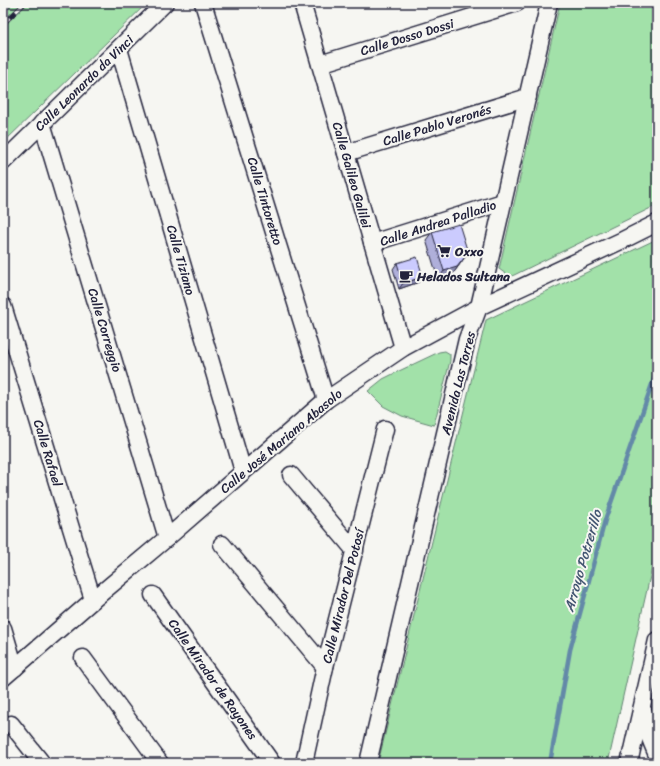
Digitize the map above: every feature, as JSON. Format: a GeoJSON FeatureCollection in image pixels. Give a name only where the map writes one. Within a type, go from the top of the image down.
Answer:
{"type":"FeatureCollection","features":[{"type":"Feature","properties":{"kind":"street","name":"Calle Leonardo da Vinci"},"geometry":{"type":"LineString","coordinates":[[3,162],[165,3]]}},
{"type":"Feature","properties":{"kind":"street","name":"Calle Tintoretto"},"geometry":{"type":"LineString","coordinates":[[203,3],[326,400]]}},
{"type":"Feature","properties":{"kind":"street","name":"Calle Galileo Galilei"},"geometry":{"type":"LineString","coordinates":[[302,3],[403,348]]}},
{"type":"Feature","properties":{"kind":"street","name":"Calle Dosso Dossi"},"geometry":{"type":"LineString","coordinates":[[320,64],[516,3]]}},
{"type":"Feature","properties":{"kind":"street","name":"Avenida Las Torres"},"geometry":{"type":"LineString","coordinates":[[368,763],[467,339],[479,307],[549,3]]}},
{"type":"Feature","properties":{"kind":"street","name":"Calle Tiziano"},"geometry":{"type":"LineString","coordinates":[[119,48],[243,471]]}},
{"type":"Feature","properties":{"kind":"street","name":"Calle Pablo Veronés"},"geometry":{"type":"LineString","coordinates":[[346,153],[528,97]]}},
{"type":"Feature","properties":{"kind":"street","name":"Calle Correggio"},"geometry":{"type":"LineString","coordinates":[[42,123],[167,538]]}},
{"type":"Feature","properties":{"kind":"street","name":"Calle Andrea Palladio"},"geometry":{"type":"LineString","coordinates":[[372,243],[503,202]]}},
{"type":"Feature","properties":{"kind":"street","name":"Calle José Mariano Abasolo"},"geometry":{"type":"LineString","coordinates":[[3,678],[326,400],[403,348],[479,307],[657,223]]}},
{"type":"Feature","properties":{"kind":"street","name":"Calle Rafael"},"geometry":{"type":"LineString","coordinates":[[3,306],[93,600]]}},
{"type":"Feature","properties":{"kind":"street","name":"Calle Mirador Del Potosí"},"geometry":{"type":"LineString","coordinates":[[304,763],[325,667],[385,429]]}},
{"type":"Feature","properties":{"kind":"street"},"geometry":{"type":"LineString","coordinates":[[291,476],[355,551]]}},
{"type":"Feature","properties":{"kind":"street"},"geometry":{"type":"LineString","coordinates":[[222,544],[325,667]]}},
{"type":"Feature","properties":{"kind":"street","name":"Calle Mirador de Rayones"},"geometry":{"type":"LineString","coordinates":[[153,595],[272,763]]}},
{"type":"Feature","properties":{"kind":"street"},"geometry":{"type":"LineString","coordinates":[[3,628],[15,668]]}},
{"type":"Feature","properties":{"kind":"street"},"geometry":{"type":"LineString","coordinates":[[629,763],[657,640]]}},
{"type":"Feature","properties":{"kind":"street"},"geometry":{"type":"LineString","coordinates":[[83,658],[160,763]]}},
{"type":"Feature","properties":{"kind":"street"},"geometry":{"type":"LineString","coordinates":[[644,694],[646,729],[657,755]]}},
{"type":"Feature","properties":{"kind":"street"},"geometry":{"type":"LineString","coordinates":[[11,724],[42,763]]}},
{"type":"Feature","properties":{"kind":"green space"},"geometry":{"type":"Polygon","coordinates":[[[3,3],[147,3],[3,143],[3,3]]]}},
{"type":"Feature","properties":{"kind":"green space"},"geometry":{"type":"Polygon","coordinates":[[[560,3],[657,3],[657,205],[510,277],[499,269],[560,3]]]}},
{"type":"Feature","properties":{"kind":"green space"},"geometry":{"type":"Polygon","coordinates":[[[657,239],[657,545],[608,763],[378,763],[486,320],[657,239]]]}},
{"type":"Feature","properties":{"kind":"green space"},"geometry":{"type":"Polygon","coordinates":[[[445,351],[450,354],[450,361],[434,425],[402,416],[383,406],[368,391],[383,379],[439,352],[445,351]]]}},
{"type":"Feature","properties":{"kind":"building","name":"Oxxo"},"geometry":{"type":"Polygon","coordinates":[[[459,224],[468,253],[457,267],[444,271],[432,232],[459,224]]]}},
{"type":"Feature","properties":{"kind":"building"},"geometry":{"type":"Polygon","coordinates":[[[417,257],[423,277],[403,283],[397,263],[417,257]]]}},
{"type":"Feature","properties":{"kind":"waterway","name":"Arroyo Potrerillo"},"geometry":{"type":"LineString","coordinates":[[550,763],[570,650],[605,520],[657,370]]}},
{"type":"Feature","properties":{"kind":"railway"},"geometry":{"type":"LineString","coordinates":[[3,24],[25,3]]}},
{"type":"Feature","properties":{"kind":"place","name":"Oxxo"},"geometry":{"type":"Point","coordinates":[444,251]}},
{"type":"Feature","properties":{"kind":"place","name":"Helados Sultana"},"geometry":{"type":"Point","coordinates":[406,276]}}]}
